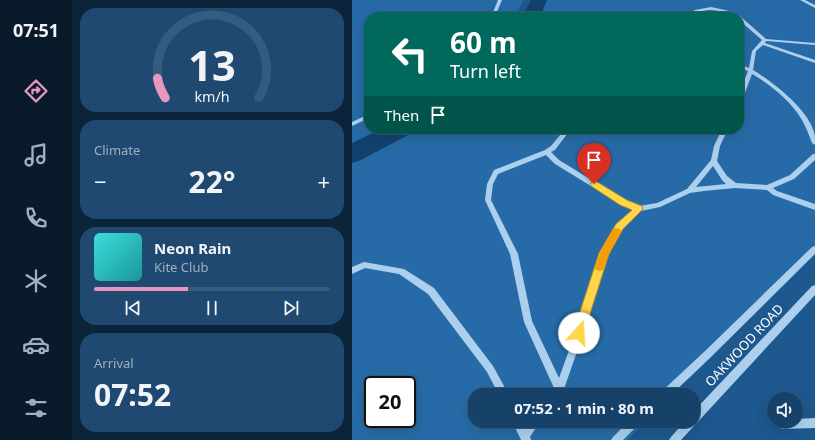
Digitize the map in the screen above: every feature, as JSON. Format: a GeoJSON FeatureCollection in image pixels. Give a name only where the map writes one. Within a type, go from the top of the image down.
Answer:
{"type":"FeatureCollection","features":[{"type":"Feature","properties":{"kind":"street"},"geometry":{"type":"LineString","coordinates":[[495,12],[500,0]]}},
{"type":"Feature","properties":{"kind":"street"},"geometry":{"type":"LineString","coordinates":[[802,0],[815,8]]}},
{"type":"Feature","properties":{"kind":"street"},"geometry":{"type":"LineString","coordinates":[[693,12],[710,8],[720,9],[727,12]]}},
{"type":"Feature","properties":{"kind":"street"},"geometry":{"type":"LineString","coordinates":[[744,22],[763,42],[815,62]]}},
{"type":"Feature","properties":{"kind":"street"},"geometry":{"type":"LineString","coordinates":[[744,88],[751,70],[754,51],[763,42],[815,44]]}},
{"type":"Feature","properties":{"kind":"street"},"geometry":{"type":"LineString","coordinates":[[744,67],[751,70],[794,104],[805,120],[815,142]]}},
{"type":"Feature","properties":{"kind":"street"},"geometry":{"type":"LineString","coordinates":[[352,124],[364,118]]}},
{"type":"Feature","properties":{"kind":"street"},"geometry":{"type":"LineString","coordinates":[[555,388],[528,322],[514,254],[488,200],[490,184],[496,172],[547,152],[553,148],[564,134]]}},
{"type":"Feature","properties":{"kind":"street"},"geometry":{"type":"LineString","coordinates":[[689,191],[714,161],[722,134]]}},
{"type":"Feature","properties":{"kind":"street"},"geometry":{"type":"LineString","coordinates":[[547,152],[557,162],[624,203],[639,209]]}},
{"type":"Feature","properties":{"kind":"street"},"geometry":{"type":"LineString","coordinates":[[558,388],[584,320],[604,253],[619,227],[639,209],[658,205],[689,191],[704,188],[732,186],[768,188],[792,176],[815,156]]}},
{"type":"Feature","properties":{"kind":"street"},"geometry":{"type":"LineString","coordinates":[[714,161],[721,176],[732,186]]}},
{"type":"Feature","properties":{"kind":"street"},"geometry":{"type":"LineString","coordinates":[[768,188],[775,193],[815,207]]}},
{"type":"Feature","properties":{"kind":"street"},"geometry":{"type":"LineString","coordinates":[[672,388],[815,248]]}},
{"type":"Feature","properties":{"kind":"street"},"geometry":{"type":"LineString","coordinates":[[352,271],[364,265],[401,271],[430,291],[490,369],[500,388]]}},
{"type":"Feature","properties":{"kind":"street","name":"OAKWOOD ROAD"},"geometry":{"type":"LineString","coordinates":[[700,411],[815,289]]}},
{"type":"Feature","properties":{"kind":"street"},"geometry":{"type":"LineString","coordinates":[[803,423],[815,423]]}},
{"type":"Feature","properties":{"kind":"street"},"geometry":{"type":"LineString","coordinates":[[520,428],[525,438]]}},
{"type":"Feature","properties":{"kind":"street"},"geometry":{"type":"LineString","coordinates":[[525,438],[531,428]]}},
{"type":"Feature","properties":{"kind":"street"},"geometry":{"type":"LineString","coordinates":[[616,440],[629,428]]}},
{"type":"Feature","properties":{"kind":"street","name":"OAKWOOD ROAD"},"geometry":{"type":"LineString","coordinates":[[674,440],[685,428]]}},
{"type":"Feature","properties":{"kind":"shaded area"},"geometry":{"type":"Polygon","coordinates":[[[352,0],[523,0],[518,12],[364,12],[364,134],[384,134],[352,152],[352,0]]]}},
{"type":"Feature","properties":{"kind":"shaded area"},"geometry":{"type":"Polygon","coordinates":[[[539,0],[815,0],[815,251],[679,388],[468,388],[468,428],[639,428],[628,440],[352,440],[352,154],[390,134],[744,134],[744,12],[533,12],[539,0]]]}},
{"type":"Feature","properties":{"kind":"waterway"},"geometry":{"type":"LineString","coordinates":[[533,12],[539,0]]}},
{"type":"Feature","properties":{"kind":"waterway"},"geometry":{"type":"LineString","coordinates":[[352,154],[390,134]]}},
{"type":"Feature","properties":{"kind":"slow traffic"},"geometry":{"type":"LineString","coordinates":[[600,267],[604,253],[616,232]]}},
{"type":"Feature","properties":{"kind":"route"},"geometry":{"type":"LineString","coordinates":[[579,333],[604,253],[619,227],[639,209],[624,203],[594,184]]}}]}
